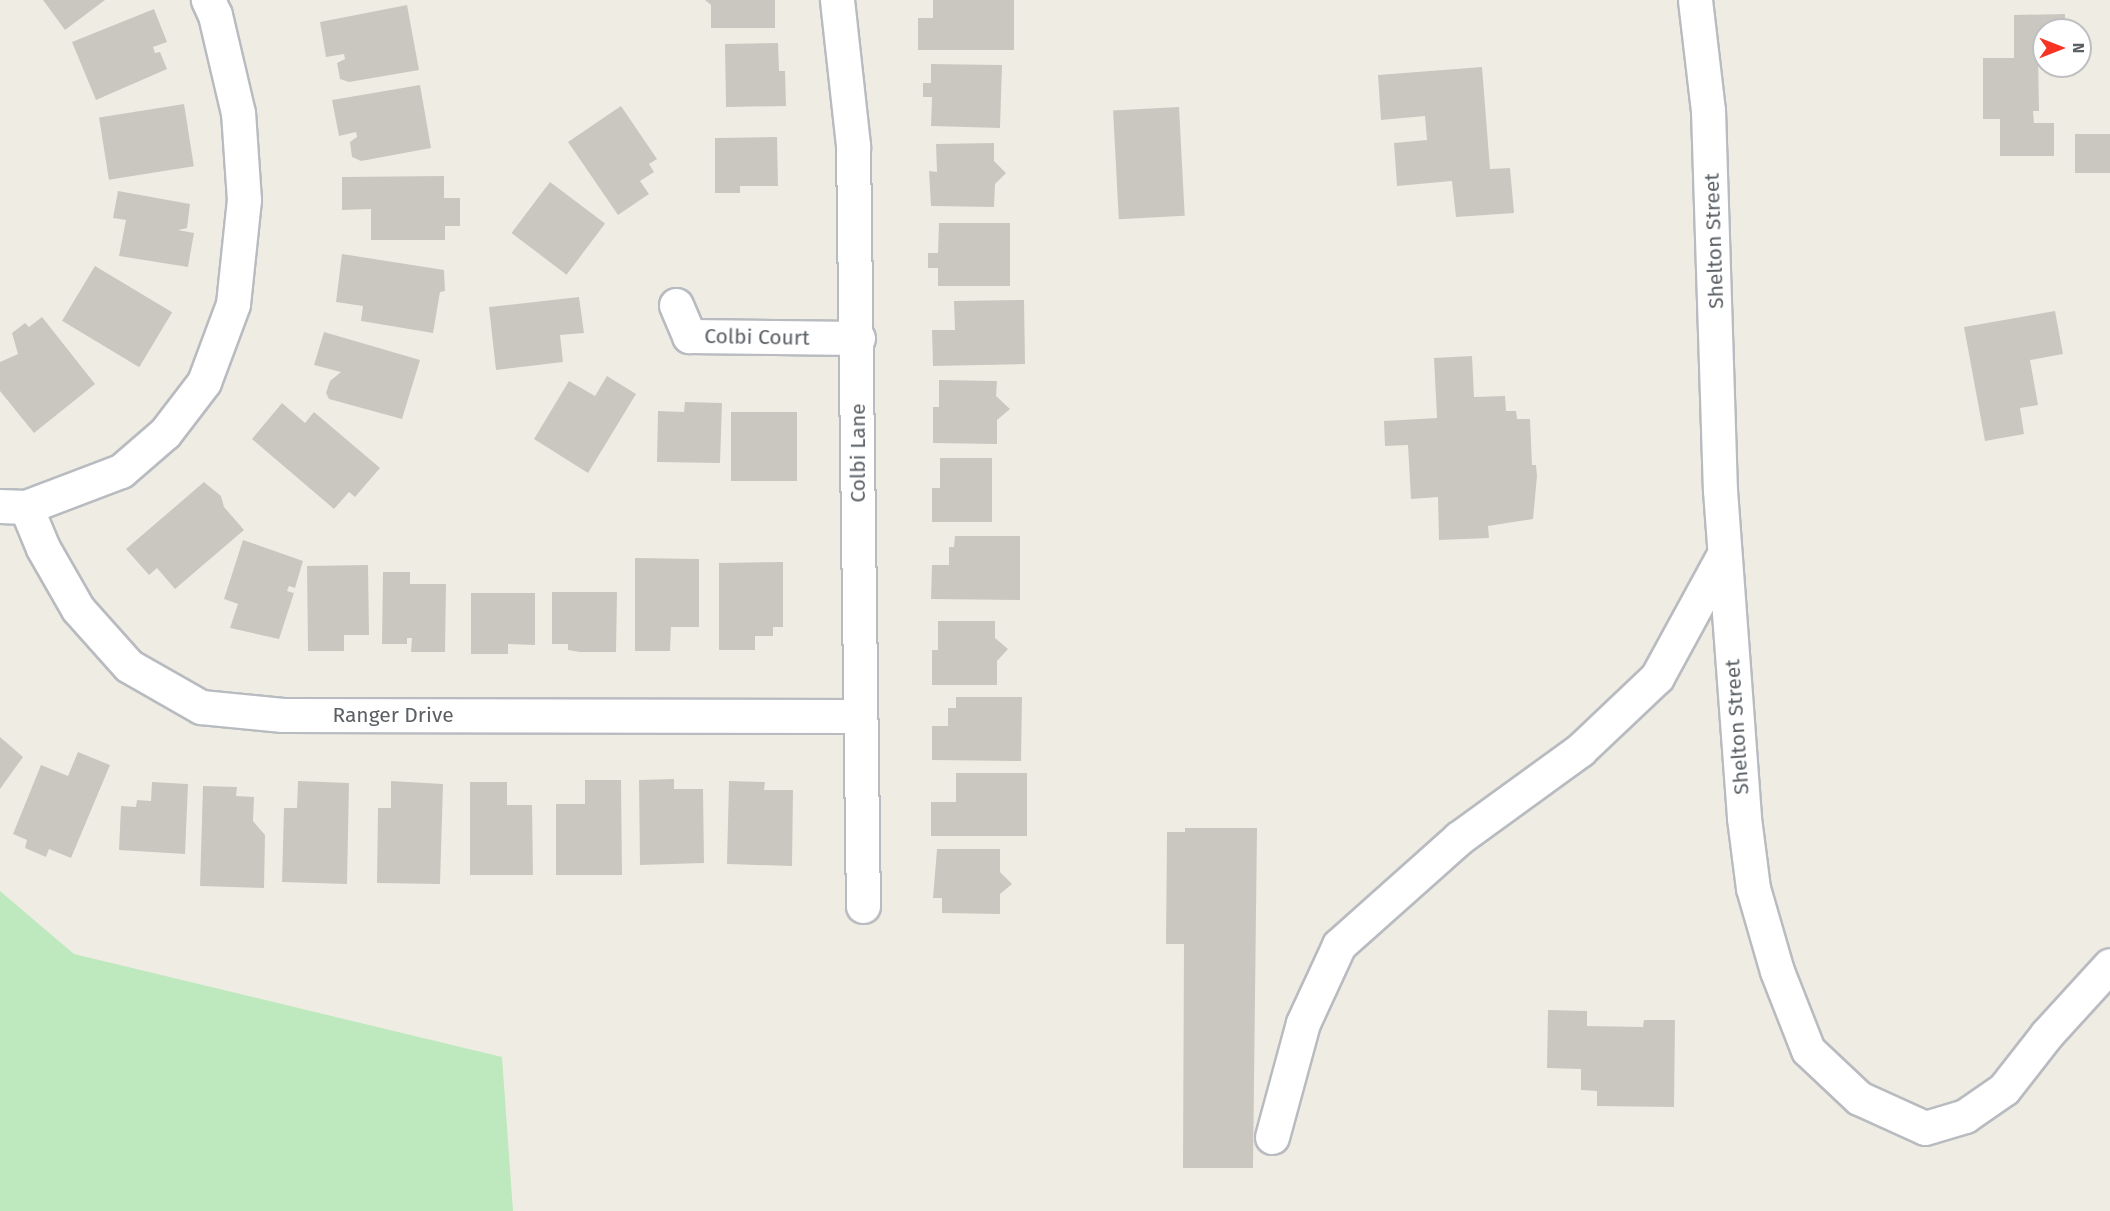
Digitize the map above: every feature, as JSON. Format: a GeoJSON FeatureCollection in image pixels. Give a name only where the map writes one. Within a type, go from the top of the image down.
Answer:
{"type":"FeatureCollection","features":[{"type":"Feature","properties":{"kind":"street"},"geometry":{"type":"LineString","coordinates":[[13,507],[121,471],[165,433],[204,382],[233,304],[244,200],[238,113],[215,15],[208,0]]}},
{"type":"Feature","properties":{"kind":"street","name":"Colbi Lane"},"geometry":{"type":"LineString","coordinates":[[837,0],[853,146],[858,338],[863,906]]}},
{"type":"Feature","properties":{"kind":"street","name":"Shelton Street"},"geometry":{"type":"LineString","coordinates":[[1695,0],[1708,110],[1725,554],[1753,888],[1777,970],[1808,1050],[1859,1098],[1925,1128],[1965,1116],[2004,1089],[2047,1034],[2110,965]]}},
{"type":"Feature","properties":{"kind":"street","name":"Colbi Court"},"geometry":{"type":"LineString","coordinates":[[676,305],[689,336],[858,338]]}},
{"type":"Feature","properties":{"kind":"street","name":"Ranger Drive"},"geometry":{"type":"LineString","coordinates":[[13,507],[43,548],[78,609],[129,666],[201,707],[283,715],[860,716]]}},
{"type":"Feature","properties":{"kind":"street"},"geometry":{"type":"LineString","coordinates":[[1272,1137],[1303,1023],[1338,945],[1459,838],[1580,750],[1657,677],[1725,554]]}},
{"type":"Feature","properties":{"kind":"green space"},"geometry":{"type":"Polygon","coordinates":[[[0,891],[74,954],[502,1057],[513,1211],[0,1211],[0,891]]]}},
{"type":"Feature","properties":{"kind":"building"},"geometry":{"type":"Polygon","coordinates":[[[43,0],[105,0],[65,30],[43,0]]]}},
{"type":"Feature","properties":{"kind":"building"},"geometry":{"type":"Polygon","coordinates":[[[705,0],[775,0],[775,28],[711,28],[711,5],[705,0]]]}},
{"type":"Feature","properties":{"kind":"building"},"geometry":{"type":"Polygon","coordinates":[[[933,0],[1014,0],[1014,50],[918,50],[918,18],[933,18],[933,0]]]}},
{"type":"Feature","properties":{"kind":"building"},"geometry":{"type":"Polygon","coordinates":[[[407,5],[419,70],[349,82],[340,79],[337,63],[345,59],[344,54],[326,57],[320,22],[407,5]]]}},
{"type":"Feature","properties":{"kind":"building"},"geometry":{"type":"Polygon","coordinates":[[[154,9],[167,42],[153,47],[155,53],[160,52],[167,69],[96,100],[72,42],[154,9]]]}},
{"type":"Feature","properties":{"kind":"building"},"geometry":{"type":"Polygon","coordinates":[[[2065,14],[2065,18],[2032,18],[2032,78],[2038,78],[2039,111],[2033,111],[2034,123],[2054,123],[2054,156],[2000,156],[2000,119],[1983,119],[1983,58],[2014,58],[2014,15],[2065,14]]]}},
{"type":"Feature","properties":{"kind":"building"},"geometry":{"type":"Polygon","coordinates":[[[778,43],[779,71],[785,71],[786,106],[726,107],[725,44],[778,43]]]}},
{"type":"Feature","properties":{"kind":"building"},"geometry":{"type":"Polygon","coordinates":[[[931,64],[1002,65],[1000,128],[931,126],[932,97],[923,97],[923,83],[931,83],[931,64]]]}},
{"type":"Feature","properties":{"kind":"building"},"geometry":{"type":"Polygon","coordinates":[[[1482,67],[1490,169],[1510,168],[1514,213],[1456,217],[1452,181],[1397,186],[1394,143],[1427,140],[1425,116],[1381,120],[1378,75],[1482,67]]]}},
{"type":"Feature","properties":{"kind":"building"},"geometry":{"type":"Polygon","coordinates":[[[420,85],[431,148],[361,161],[352,157],[350,142],[357,137],[356,132],[339,136],[332,100],[420,85]]]}},
{"type":"Feature","properties":{"kind":"building"},"geometry":{"type":"Polygon","coordinates":[[[184,104],[194,166],[109,180],[99,117],[184,104]]]}},
{"type":"Feature","properties":{"kind":"building"},"geometry":{"type":"Polygon","coordinates":[[[621,106],[657,159],[649,164],[654,172],[640,181],[649,194],[618,215],[568,142],[621,106]]]}},
{"type":"Feature","properties":{"kind":"building"},"geometry":{"type":"Polygon","coordinates":[[[1179,107],[1185,216],[1119,219],[1113,110],[1179,107]]]}},
{"type":"Feature","properties":{"kind":"building"},"geometry":{"type":"Polygon","coordinates":[[[2075,134],[2110,134],[2110,173],[2075,173],[2075,134]]]}},
{"type":"Feature","properties":{"kind":"building"},"geometry":{"type":"Polygon","coordinates":[[[777,137],[778,186],[740,186],[740,193],[715,193],[715,138],[777,137]]]}},
{"type":"Feature","properties":{"kind":"building"},"geometry":{"type":"Polygon","coordinates":[[[994,143],[994,161],[1006,173],[995,184],[994,207],[931,206],[929,171],[937,172],[936,144],[994,143]]]}},
{"type":"Feature","properties":{"kind":"building"},"geometry":{"type":"Polygon","coordinates":[[[444,176],[444,198],[460,198],[460,226],[445,226],[445,240],[371,240],[371,209],[342,210],[342,177],[444,176]]]}},
{"type":"Feature","properties":{"kind":"building"},"geometry":{"type":"Polygon","coordinates":[[[550,182],[605,224],[567,275],[511,233],[550,182]]]}},
{"type":"Feature","properties":{"kind":"building"},"geometry":{"type":"Polygon","coordinates":[[[118,191],[190,204],[187,228],[178,230],[194,233],[188,267],[119,256],[126,220],[113,218],[118,191]]]}},
{"type":"Feature","properties":{"kind":"building"},"geometry":{"type":"Polygon","coordinates":[[[939,223],[1010,223],[1010,286],[938,286],[938,268],[928,268],[928,253],[938,253],[939,223]]]}},
{"type":"Feature","properties":{"kind":"building"},"geometry":{"type":"Polygon","coordinates":[[[342,254],[444,270],[445,291],[440,292],[433,333],[361,321],[363,306],[336,302],[342,254]]]}},
{"type":"Feature","properties":{"kind":"building"},"geometry":{"type":"Polygon","coordinates":[[[95,266],[172,312],[139,367],[62,321],[95,266]]]}},
{"type":"Feature","properties":{"kind":"building"},"geometry":{"type":"Polygon","coordinates":[[[579,297],[584,333],[560,335],[563,362],[496,370],[489,307],[579,297]]]}},
{"type":"Feature","properties":{"kind":"building"},"geometry":{"type":"Polygon","coordinates":[[[1024,300],[1025,364],[933,366],[932,330],[955,330],[954,301],[1024,300]]]}},
{"type":"Feature","properties":{"kind":"building"},"geometry":{"type":"Polygon","coordinates":[[[2055,311],[2063,354],[2030,360],[2038,405],[2020,408],[2024,434],[1985,441],[1964,327],[2055,311]]]}},
{"type":"Feature","properties":{"kind":"building"},"geometry":{"type":"Polygon","coordinates":[[[42,317],[95,384],[34,433],[0,391],[0,362],[18,354],[12,333],[25,323],[29,327],[42,317]]]}},
{"type":"Feature","properties":{"kind":"building"},"geometry":{"type":"Polygon","coordinates":[[[324,332],[420,360],[402,419],[329,399],[326,393],[330,381],[341,372],[314,365],[324,332]]]}},
{"type":"Feature","properties":{"kind":"building"},"geometry":{"type":"Polygon","coordinates":[[[1472,356],[1474,397],[1505,396],[1506,411],[1516,411],[1517,419],[1530,419],[1532,465],[1536,465],[1537,476],[1533,519],[1488,526],[1489,538],[1439,540],[1438,497],[1411,499],[1408,445],[1385,446],[1384,421],[1437,418],[1434,358],[1472,356]]]}},
{"type":"Feature","properties":{"kind":"building"},"geometry":{"type":"Polygon","coordinates":[[[607,376],[636,394],[588,473],[534,439],[569,381],[595,396],[607,376]]]}},
{"type":"Feature","properties":{"kind":"building"},"geometry":{"type":"Polygon","coordinates":[[[939,380],[997,381],[996,396],[1010,409],[997,420],[997,444],[933,443],[933,407],[939,407],[939,380]]]}},
{"type":"Feature","properties":{"kind":"building"},"geometry":{"type":"Polygon","coordinates":[[[685,402],[722,403],[720,463],[657,462],[658,411],[684,412],[685,402]]]}},
{"type":"Feature","properties":{"kind":"building"},"geometry":{"type":"Polygon","coordinates":[[[282,403],[305,423],[314,412],[380,468],[355,497],[349,492],[334,509],[252,439],[282,403]]]}},
{"type":"Feature","properties":{"kind":"building"},"geometry":{"type":"Polygon","coordinates":[[[731,412],[797,412],[797,481],[731,481],[731,412]]]}},
{"type":"Feature","properties":{"kind":"building"},"geometry":{"type":"Polygon","coordinates":[[[940,458],[992,458],[992,522],[932,522],[932,488],[940,488],[940,458]]]}},
{"type":"Feature","properties":{"kind":"building"},"geometry":{"type":"Polygon","coordinates":[[[204,482],[221,496],[224,507],[244,530],[175,589],[157,568],[149,575],[126,549],[204,482]]]}},
{"type":"Feature","properties":{"kind":"building"},"geometry":{"type":"Polygon","coordinates":[[[955,536],[1020,536],[1020,600],[931,599],[932,565],[949,565],[949,547],[954,547],[955,536]]]}},
{"type":"Feature","properties":{"kind":"building"},"geometry":{"type":"Polygon","coordinates":[[[243,540],[303,561],[295,588],[289,586],[287,591],[294,593],[279,639],[230,628],[238,604],[224,599],[243,540]]]}},
{"type":"Feature","properties":{"kind":"building"},"geometry":{"type":"Polygon","coordinates":[[[635,558],[699,559],[699,627],[671,627],[670,651],[635,651],[635,558]]]}},
{"type":"Feature","properties":{"kind":"building"},"geometry":{"type":"Polygon","coordinates":[[[783,562],[783,627],[773,627],[773,636],[755,636],[755,650],[719,650],[719,563],[783,562]]]}},
{"type":"Feature","properties":{"kind":"building"},"geometry":{"type":"Polygon","coordinates":[[[368,565],[369,635],[344,635],[344,651],[308,651],[307,566],[368,565]]]}},
{"type":"Feature","properties":{"kind":"building"},"geometry":{"type":"Polygon","coordinates":[[[383,572],[410,572],[410,584],[446,584],[445,652],[411,652],[412,638],[407,638],[407,644],[382,644],[383,572]]]}},
{"type":"Feature","properties":{"kind":"building"},"geometry":{"type":"Polygon","coordinates":[[[552,592],[617,592],[616,652],[580,652],[568,650],[568,644],[552,644],[552,592]]]}},
{"type":"Feature","properties":{"kind":"building"},"geometry":{"type":"Polygon","coordinates":[[[471,593],[535,593],[535,645],[508,644],[508,654],[471,654],[471,593]]]}},
{"type":"Feature","properties":{"kind":"building"},"geometry":{"type":"Polygon","coordinates":[[[938,621],[995,621],[995,638],[1008,649],[997,661],[997,685],[932,685],[932,650],[938,650],[938,621]]]}},
{"type":"Feature","properties":{"kind":"building"},"geometry":{"type":"Polygon","coordinates":[[[956,697],[1022,697],[1021,761],[932,760],[932,726],[948,726],[948,708],[956,708],[956,697]]]}},
{"type":"Feature","properties":{"kind":"building"},"geometry":{"type":"Polygon","coordinates":[[[0,737],[23,757],[0,789],[0,737]]]}},
{"type":"Feature","properties":{"kind":"building"},"geometry":{"type":"Polygon","coordinates":[[[78,752],[110,765],[71,858],[49,849],[46,857],[25,848],[27,840],[13,834],[41,765],[68,776],[78,752]]]}},
{"type":"Feature","properties":{"kind":"building"},"geometry":{"type":"Polygon","coordinates":[[[956,773],[1027,773],[1027,836],[931,836],[931,802],[956,802],[956,773]]]}},
{"type":"Feature","properties":{"kind":"building"},"geometry":{"type":"Polygon","coordinates":[[[674,779],[674,789],[703,789],[704,863],[640,865],[639,780],[674,779]]]}},
{"type":"Feature","properties":{"kind":"building"},"geometry":{"type":"Polygon","coordinates":[[[585,780],[621,780],[622,875],[556,875],[556,804],[585,804],[585,780]]]}},
{"type":"Feature","properties":{"kind":"building"},"geometry":{"type":"Polygon","coordinates":[[[298,781],[349,783],[347,884],[282,882],[284,808],[297,808],[298,781]]]}},
{"type":"Feature","properties":{"kind":"building"},"geometry":{"type":"Polygon","coordinates":[[[391,781],[443,784],[440,884],[377,883],[378,808],[391,808],[391,781]]]}},
{"type":"Feature","properties":{"kind":"building"},"geometry":{"type":"Polygon","coordinates":[[[729,781],[765,782],[764,790],[793,790],[792,866],[727,864],[729,781]]]}},
{"type":"Feature","properties":{"kind":"building"},"geometry":{"type":"Polygon","coordinates":[[[152,782],[188,784],[185,854],[119,850],[121,806],[136,807],[137,800],[151,801],[152,782]]]}},
{"type":"Feature","properties":{"kind":"building"},"geometry":{"type":"Polygon","coordinates":[[[470,782],[507,782],[507,805],[532,805],[533,875],[470,875],[470,782]]]}},
{"type":"Feature","properties":{"kind":"building"},"geometry":{"type":"Polygon","coordinates":[[[203,786],[237,787],[236,796],[254,797],[253,821],[265,835],[264,888],[200,886],[203,786]]]}},
{"type":"Feature","properties":{"kind":"building"},"geometry":{"type":"Polygon","coordinates":[[[1185,828],[1257,828],[1253,1168],[1183,1168],[1184,944],[1166,944],[1167,832],[1185,832],[1185,828]]]}},
{"type":"Feature","properties":{"kind":"building"},"geometry":{"type":"Polygon","coordinates":[[[937,849],[1000,849],[1000,872],[1012,884],[1000,894],[1000,914],[942,913],[942,898],[933,898],[937,849]]]}},
{"type":"Feature","properties":{"kind":"building"},"geometry":{"type":"Polygon","coordinates":[[[1548,1010],[1587,1011],[1587,1026],[1643,1027],[1644,1020],[1675,1020],[1674,1107],[1597,1106],[1597,1091],[1581,1090],[1581,1069],[1547,1068],[1548,1010]]]}}]}
